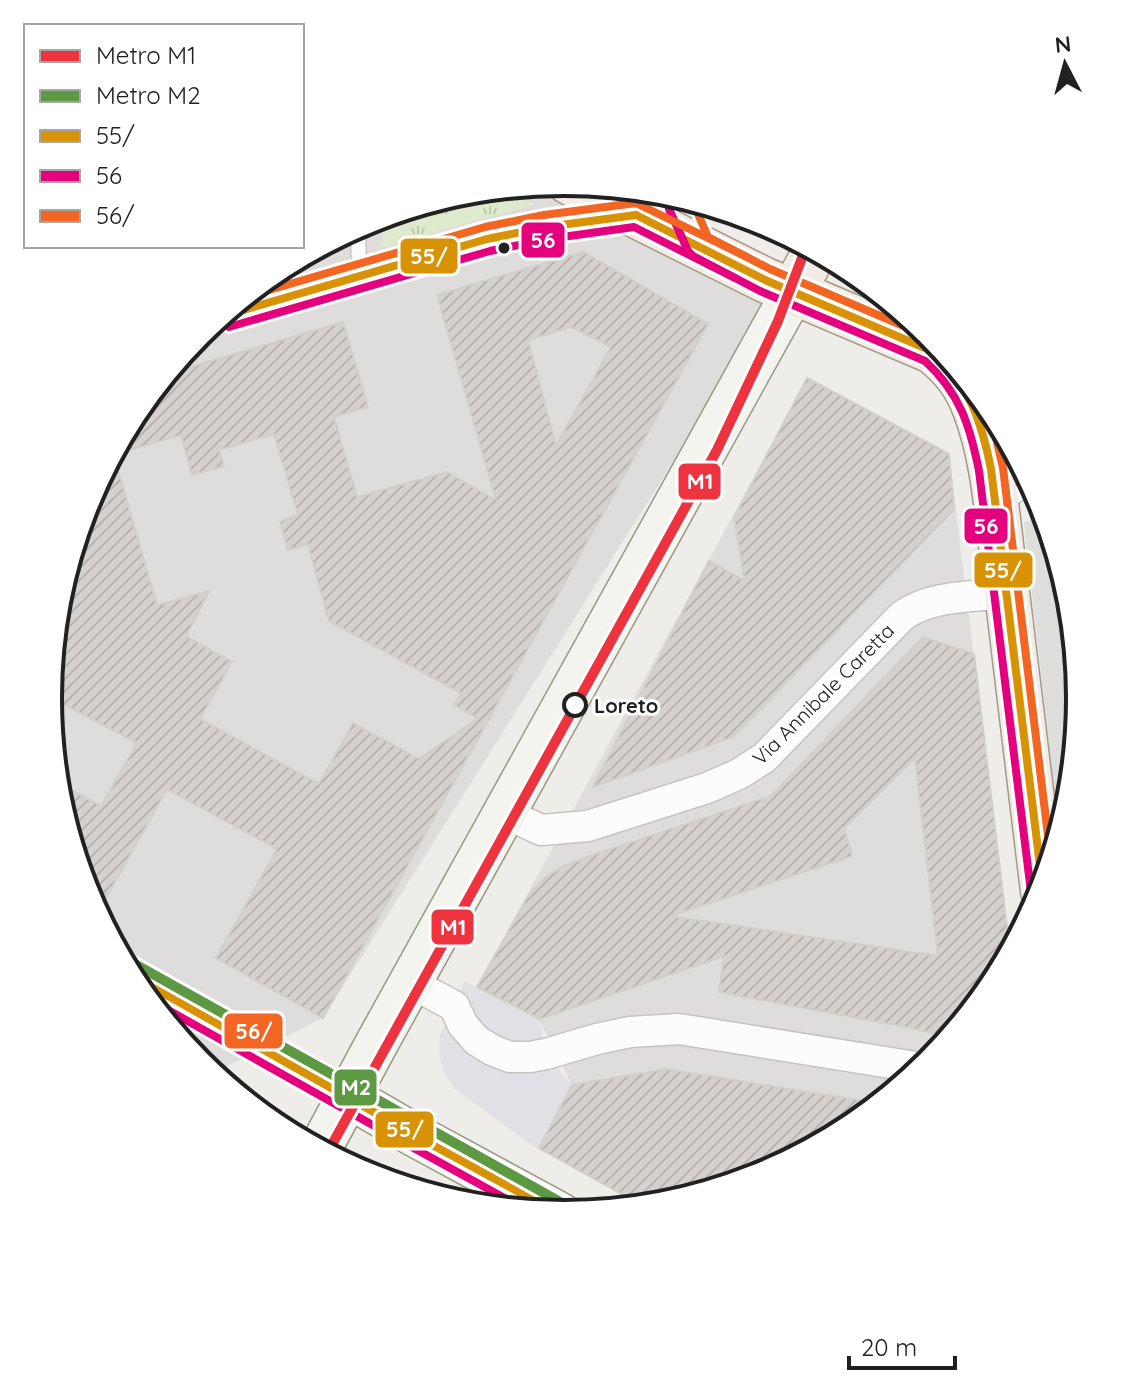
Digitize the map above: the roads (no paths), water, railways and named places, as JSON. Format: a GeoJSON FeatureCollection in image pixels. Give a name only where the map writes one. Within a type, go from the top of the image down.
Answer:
{"type":"FeatureCollection","features":[{"type":"Feature","properties":{"kind":"main road"},"geometry":{"type":"LineString","coordinates":[[600,197],[765,280],[803,273],[915,338]]}},
{"type":"Feature","properties":{"kind":"main road"},"geometry":{"type":"LineString","coordinates":[[683,210],[699,246]]}},
{"type":"Feature","properties":{"kind":"main road"},"geometry":{"type":"LineString","coordinates":[[325,1140],[803,273]]}},
{"type":"Feature","properties":{"kind":"main road"},"geometry":{"type":"LineString","coordinates":[[977,412],[991,469],[1039,862]]}},
{"type":"Feature","properties":{"kind":"main road"},"geometry":{"type":"LineString","coordinates":[[349,1097],[532,1199]]}},
{"type":"Feature","properties":{"kind":"street"},"geometry":{"type":"LineString","coordinates":[[247,309],[516,233],[636,215]]}},
{"type":"Feature","properties":{"kind":"street","name":"Via Annibale Caretta"},"geometry":{"type":"LineString","coordinates":[[505,813],[541,830],[588,826],[728,779],[764,758],[911,609],[940,600],[1007,593]]}},
{"type":"Feature","properties":{"kind":"street"},"geometry":{"type":"LineString","coordinates":[[411,983],[454,1006],[471,1035],[492,1050],[519,1058],[630,1032],[679,1029],[907,1066]]}},
{"type":"Feature","properties":{"kind":"street"},"geometry":{"type":"LineString","coordinates":[[156,989],[349,1097]]}},
{"type":"Feature","properties":{"kind":"lane"},"geometry":{"type":"LineString","coordinates":[[358,240],[359,276]]}},
{"type":"Feature","properties":{"kind":"lane"},"geometry":{"type":"LineString","coordinates":[[996,513],[1022,490]]}},
{"type":"Feature","properties":{"kind":"metro line","name":"M1"},"geometry":{"type":"LineString","coordinates":[[332,1144],[717,450],[778,321],[803,256]]}},
{"type":"Feature","properties":{"kind":"metro line","name":"M2"},"geometry":{"type":"LineString","coordinates":[[141,967],[556,1200]]}},
{"type":"Feature","properties":{"kind":"place","name":"Loreto"},"geometry":{"type":"Point","coordinates":[575,705]}}]}
